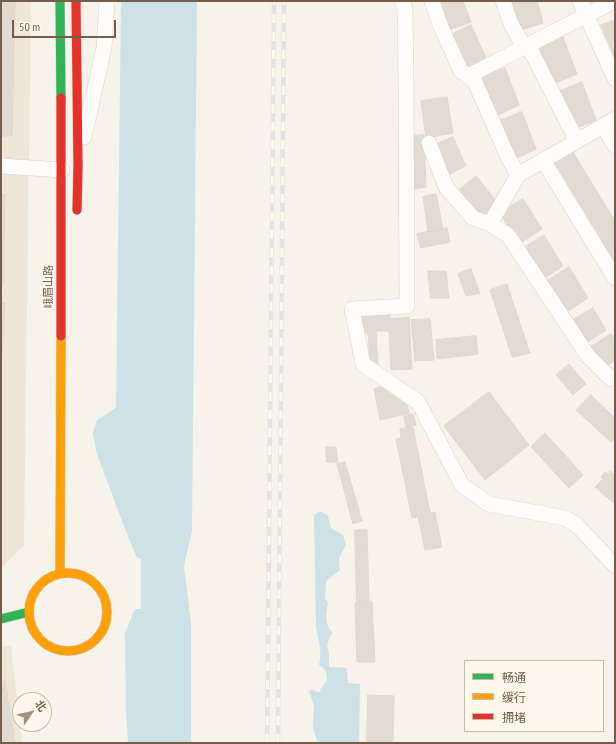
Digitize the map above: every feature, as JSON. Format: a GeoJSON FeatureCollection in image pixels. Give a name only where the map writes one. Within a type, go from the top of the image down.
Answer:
{"type":"FeatureCollection","features":[{"type":"Feature","properties":{"kind":"street","name":"峨眉山路"},"geometry":{"type":"LineString","coordinates":[[60,1],[62,170],[60,574]]}},
{"type":"Feature","properties":{"kind":"street"},"geometry":{"type":"LineString","coordinates":[[76,1],[78,165],[76,221]]}},
{"type":"Feature","properties":{"kind":"street"},"geometry":{"type":"LineString","coordinates":[[78,165],[104,48],[107,1]]}},
{"type":"Feature","properties":{"kind":"street"},"geometry":{"type":"LineString","coordinates":[[402,1],[405,9],[406,75],[406,306],[352,309],[363,364],[418,402],[462,485],[489,504],[565,518],[578,526],[615,566]]}},
{"type":"Feature","properties":{"kind":"street"},"geometry":{"type":"LineString","coordinates":[[432,1],[441,27],[461,70],[474,80],[508,157],[518,175]]}},
{"type":"Feature","properties":{"kind":"street"},"geometry":{"type":"LineString","coordinates":[[503,1],[511,24],[526,46],[577,141]]}},
{"type":"Feature","properties":{"kind":"street"},"geometry":{"type":"LineString","coordinates":[[580,1],[615,79]]}},
{"type":"Feature","properties":{"kind":"street"},"geometry":{"type":"LineString","coordinates":[[468,76],[614,1]]}},
{"type":"Feature","properties":{"kind":"street"},"geometry":{"type":"LineString","coordinates":[[490,224],[518,175],[609,123],[615,146]]}},
{"type":"Feature","properties":{"kind":"street"},"geometry":{"type":"LineString","coordinates":[[429,144],[446,188],[473,218],[490,224],[508,234],[588,356],[611,379]]}},
{"type":"Feature","properties":{"kind":"street"},"geometry":{"type":"LineString","coordinates":[[543,160],[615,278]]}},
{"type":"Feature","properties":{"kind":"street"},"geometry":{"type":"LineString","coordinates":[[1,166],[62,170]]}},
{"type":"Feature","properties":{"kind":"street"},"geometry":{"type":"LineString","coordinates":[[73,570],[97,586],[104,597],[107,609],[106,621],[102,633],[94,642],[83,649],[71,652],[58,650],[47,645],[38,637],[31,625],[29,612],[31,599],[37,588],[47,579],[60,574],[73,570]]}},
{"type":"Feature","properties":{"kind":"street"},"geometry":{"type":"LineString","coordinates":[[1,619],[29,612]]}},
{"type":"Feature","properties":{"kind":"shaded area"},"geometry":{"type":"Polygon","coordinates":[[[1,1],[31,1],[24,545],[1,569],[1,1]]]}},
{"type":"Feature","properties":{"kind":"shaded area"},"geometry":{"type":"Polygon","coordinates":[[[121,1],[197,1],[192,531],[184,566],[191,624],[191,743],[128,743],[125,633],[135,609],[141,609],[141,559],[136,556],[122,521],[96,451],[93,433],[97,420],[116,407],[121,1]]]}},
{"type":"Feature","properties":{"kind":"shaded area"},"geometry":{"type":"Polygon","coordinates":[[[320,511],[328,516],[331,528],[343,535],[346,545],[339,558],[340,570],[326,581],[325,598],[328,602],[326,614],[329,629],[332,632],[327,645],[329,652],[329,667],[347,668],[348,683],[360,684],[359,743],[318,743],[313,728],[314,705],[309,692],[311,689],[316,692],[320,692],[321,688],[327,681],[326,672],[319,665],[320,649],[316,625],[314,515],[320,511]]]}},
{"type":"Feature","properties":{"kind":"shaded area"},"geometry":{"type":"Polygon","coordinates":[[[11,645],[16,692],[12,692],[12,732],[21,732],[22,743],[1,743],[1,647],[11,645]]]}},
{"type":"Feature","properties":{"kind":"building"},"geometry":{"type":"Polygon","coordinates":[[[1,1],[15,1],[12,136],[1,136],[1,1]]]}},
{"type":"Feature","properties":{"kind":"building"},"geometry":{"type":"Polygon","coordinates":[[[436,1],[463,1],[471,22],[446,31],[436,1]]]}},
{"type":"Feature","properties":{"kind":"building"},"geometry":{"type":"Polygon","coordinates":[[[509,1],[537,1],[543,23],[518,31],[509,1]]]}},
{"type":"Feature","properties":{"kind":"building"},"geometry":{"type":"Polygon","coordinates":[[[615,20],[615,58],[601,25],[615,20]]]}},
{"type":"Feature","properties":{"kind":"building"},"geometry":{"type":"Polygon","coordinates":[[[471,25],[486,58],[465,69],[449,36],[471,25]]]}},
{"type":"Feature","properties":{"kind":"building"},"geometry":{"type":"Polygon","coordinates":[[[563,37],[577,74],[553,84],[539,46],[563,37]]]}},
{"type":"Feature","properties":{"kind":"building"},"geometry":{"type":"Polygon","coordinates":[[[505,68],[519,105],[496,116],[482,77],[505,68]]]}},
{"type":"Feature","properties":{"kind":"building"},"geometry":{"type":"Polygon","coordinates":[[[582,82],[596,120],[572,130],[558,92],[582,82]]]}},
{"type":"Feature","properties":{"kind":"building"},"geometry":{"type":"Polygon","coordinates":[[[447,97],[453,133],[426,138],[421,101],[447,97]]]}},
{"type":"Feature","properties":{"kind":"building"},"geometry":{"type":"Polygon","coordinates":[[[522,112],[536,149],[513,160],[499,121],[522,112]]]}},
{"type":"Feature","properties":{"kind":"building"},"geometry":{"type":"Polygon","coordinates":[[[424,135],[426,187],[413,189],[411,136],[424,135]]]}},
{"type":"Feature","properties":{"kind":"building"},"geometry":{"type":"Polygon","coordinates":[[[453,137],[466,166],[444,177],[432,146],[453,137]]]}},
{"type":"Feature","properties":{"kind":"building"},"geometry":{"type":"Polygon","coordinates":[[[571,149],[615,221],[615,272],[548,162],[571,149]]]}},
{"type":"Feature","properties":{"kind":"building"},"geometry":{"type":"Polygon","coordinates":[[[476,176],[498,203],[478,220],[456,193],[476,176]]]}},
{"type":"Feature","properties":{"kind":"building"},"geometry":{"type":"Polygon","coordinates":[[[1,194],[5,194],[3,286],[1,286],[1,194]]]}},
{"type":"Feature","properties":{"kind":"building"},"geometry":{"type":"Polygon","coordinates":[[[436,194],[443,229],[428,232],[423,197],[436,194]]]}},
{"type":"Feature","properties":{"kind":"building"},"geometry":{"type":"Polygon","coordinates":[[[523,199],[542,229],[519,244],[500,213],[523,199]]]}},
{"type":"Feature","properties":{"kind":"building"},"geometry":{"type":"Polygon","coordinates":[[[447,228],[450,242],[421,248],[417,234],[447,228]]]}},
{"type":"Feature","properties":{"kind":"building"},"geometry":{"type":"Polygon","coordinates":[[[544,235],[563,266],[541,280],[522,249],[544,235]]]}},
{"type":"Feature","properties":{"kind":"building"},"geometry":{"type":"Polygon","coordinates":[[[569,267],[588,298],[565,313],[546,282],[569,267]]]}},
{"type":"Feature","properties":{"kind":"building"},"geometry":{"type":"Polygon","coordinates":[[[471,269],[480,293],[466,296],[458,274],[471,269]]]}},
{"type":"Feature","properties":{"kind":"building"},"geometry":{"type":"Polygon","coordinates":[[[428,271],[446,271],[449,298],[431,298],[428,271]]]}},
{"type":"Feature","properties":{"kind":"building"},"geometry":{"type":"Polygon","coordinates":[[[507,284],[530,353],[512,357],[490,290],[507,284]]]}},
{"type":"Feature","properties":{"kind":"building"},"geometry":{"type":"Polygon","coordinates":[[[1,303],[5,303],[1,369],[1,303]]]}},
{"type":"Feature","properties":{"kind":"building"},"geometry":{"type":"Polygon","coordinates":[[[593,308],[606,330],[586,343],[573,320],[593,308]]]}},
{"type":"Feature","properties":{"kind":"building"},"geometry":{"type":"Polygon","coordinates":[[[390,314],[390,319],[409,317],[412,369],[391,370],[389,331],[376,331],[378,365],[370,361],[368,333],[363,333],[362,316],[390,314]]]}},
{"type":"Feature","properties":{"kind":"building"},"geometry":{"type":"Polygon","coordinates":[[[430,319],[434,360],[415,361],[411,320],[430,319]]]}},
{"type":"Feature","properties":{"kind":"building"},"geometry":{"type":"Polygon","coordinates":[[[611,334],[615,341],[615,361],[601,368],[591,347],[611,334]]]}},
{"type":"Feature","properties":{"kind":"building"},"geometry":{"type":"Polygon","coordinates":[[[476,336],[478,354],[437,359],[436,340],[476,336]]]}},
{"type":"Feature","properties":{"kind":"building"},"geometry":{"type":"Polygon","coordinates":[[[569,364],[586,384],[573,395],[556,375],[569,364]]]}},
{"type":"Feature","properties":{"kind":"building"},"geometry":{"type":"Polygon","coordinates":[[[381,387],[407,405],[409,413],[380,420],[374,389],[381,387]]]}},
{"type":"Feature","properties":{"kind":"building"},"geometry":{"type":"Polygon","coordinates":[[[489,392],[529,445],[485,480],[444,426],[489,392]]]}},
{"type":"Feature","properties":{"kind":"building"},"geometry":{"type":"Polygon","coordinates":[[[591,395],[615,418],[615,438],[611,442],[576,410],[591,395]]]}},
{"type":"Feature","properties":{"kind":"building"},"geometry":{"type":"Polygon","coordinates":[[[413,414],[416,425],[406,427],[404,416],[413,414]]]}},
{"type":"Feature","properties":{"kind":"building"},"geometry":{"type":"Polygon","coordinates":[[[413,427],[430,513],[435,512],[442,547],[425,550],[418,517],[412,518],[396,439],[401,438],[400,429],[413,427]]]}},
{"type":"Feature","properties":{"kind":"building"},"geometry":{"type":"Polygon","coordinates":[[[545,433],[583,475],[569,488],[531,447],[545,433]]]}},
{"type":"Feature","properties":{"kind":"building"},"geometry":{"type":"Polygon","coordinates":[[[326,447],[336,447],[338,462],[327,462],[326,447]]]}},
{"type":"Feature","properties":{"kind":"building"},"geometry":{"type":"Polygon","coordinates":[[[345,462],[362,521],[353,524],[337,464],[345,462]]]}},
{"type":"Feature","properties":{"kind":"building"},"geometry":{"type":"Polygon","coordinates":[[[610,471],[615,475],[615,504],[595,487],[603,479],[601,477],[605,472],[608,474],[610,471]]]}},
{"type":"Feature","properties":{"kind":"building"},"geometry":{"type":"Polygon","coordinates":[[[355,530],[367,530],[369,602],[357,602],[355,530]]]}},
{"type":"Feature","properties":{"kind":"building"},"geometry":{"type":"Polygon","coordinates":[[[372,602],[375,662],[357,662],[355,603],[372,602]]]}},
{"type":"Feature","properties":{"kind":"building"},"geometry":{"type":"Polygon","coordinates":[[[5,681],[12,732],[15,743],[1,743],[1,682],[5,681]]]}},
{"type":"Feature","properties":{"kind":"building"},"geometry":{"type":"Polygon","coordinates":[[[368,695],[394,696],[393,743],[367,743],[368,695]]]}},
{"type":"Feature","properties":{"kind":"railway"},"geometry":{"type":"LineString","coordinates":[[267,743],[274,1]]}},
{"type":"Feature","properties":{"kind":"railway"},"geometry":{"type":"LineString","coordinates":[[278,743],[284,1]]}},
{"type":"Feature","properties":{"kind":"traffic: fast"},"geometry":{"type":"LineString","coordinates":[[60,1],[61,98]]}},
{"type":"Feature","properties":{"kind":"traffic: fast"},"geometry":{"type":"LineString","coordinates":[[1,619],[29,612]]}},
{"type":"Feature","properties":{"kind":"traffic: slow"},"geometry":{"type":"LineString","coordinates":[[60,574],[61,336]]}},
{"type":"Feature","properties":{"kind":"traffic: slow"},"geometry":{"type":"LineString","coordinates":[[68,573],[83,576],[96,584],[104,597],[107,612],[104,627],[96,640],[83,648],[68,651],[53,648],[40,640],[32,627],[29,612],[32,597],[40,584],[53,576],[68,573]]}},
{"type":"Feature","properties":{"kind":"traffic: jam"},"geometry":{"type":"LineString","coordinates":[[76,1],[78,165],[77,210]]}},
{"type":"Feature","properties":{"kind":"traffic: jam"},"geometry":{"type":"LineString","coordinates":[[61,98],[61,336]]}}]}
